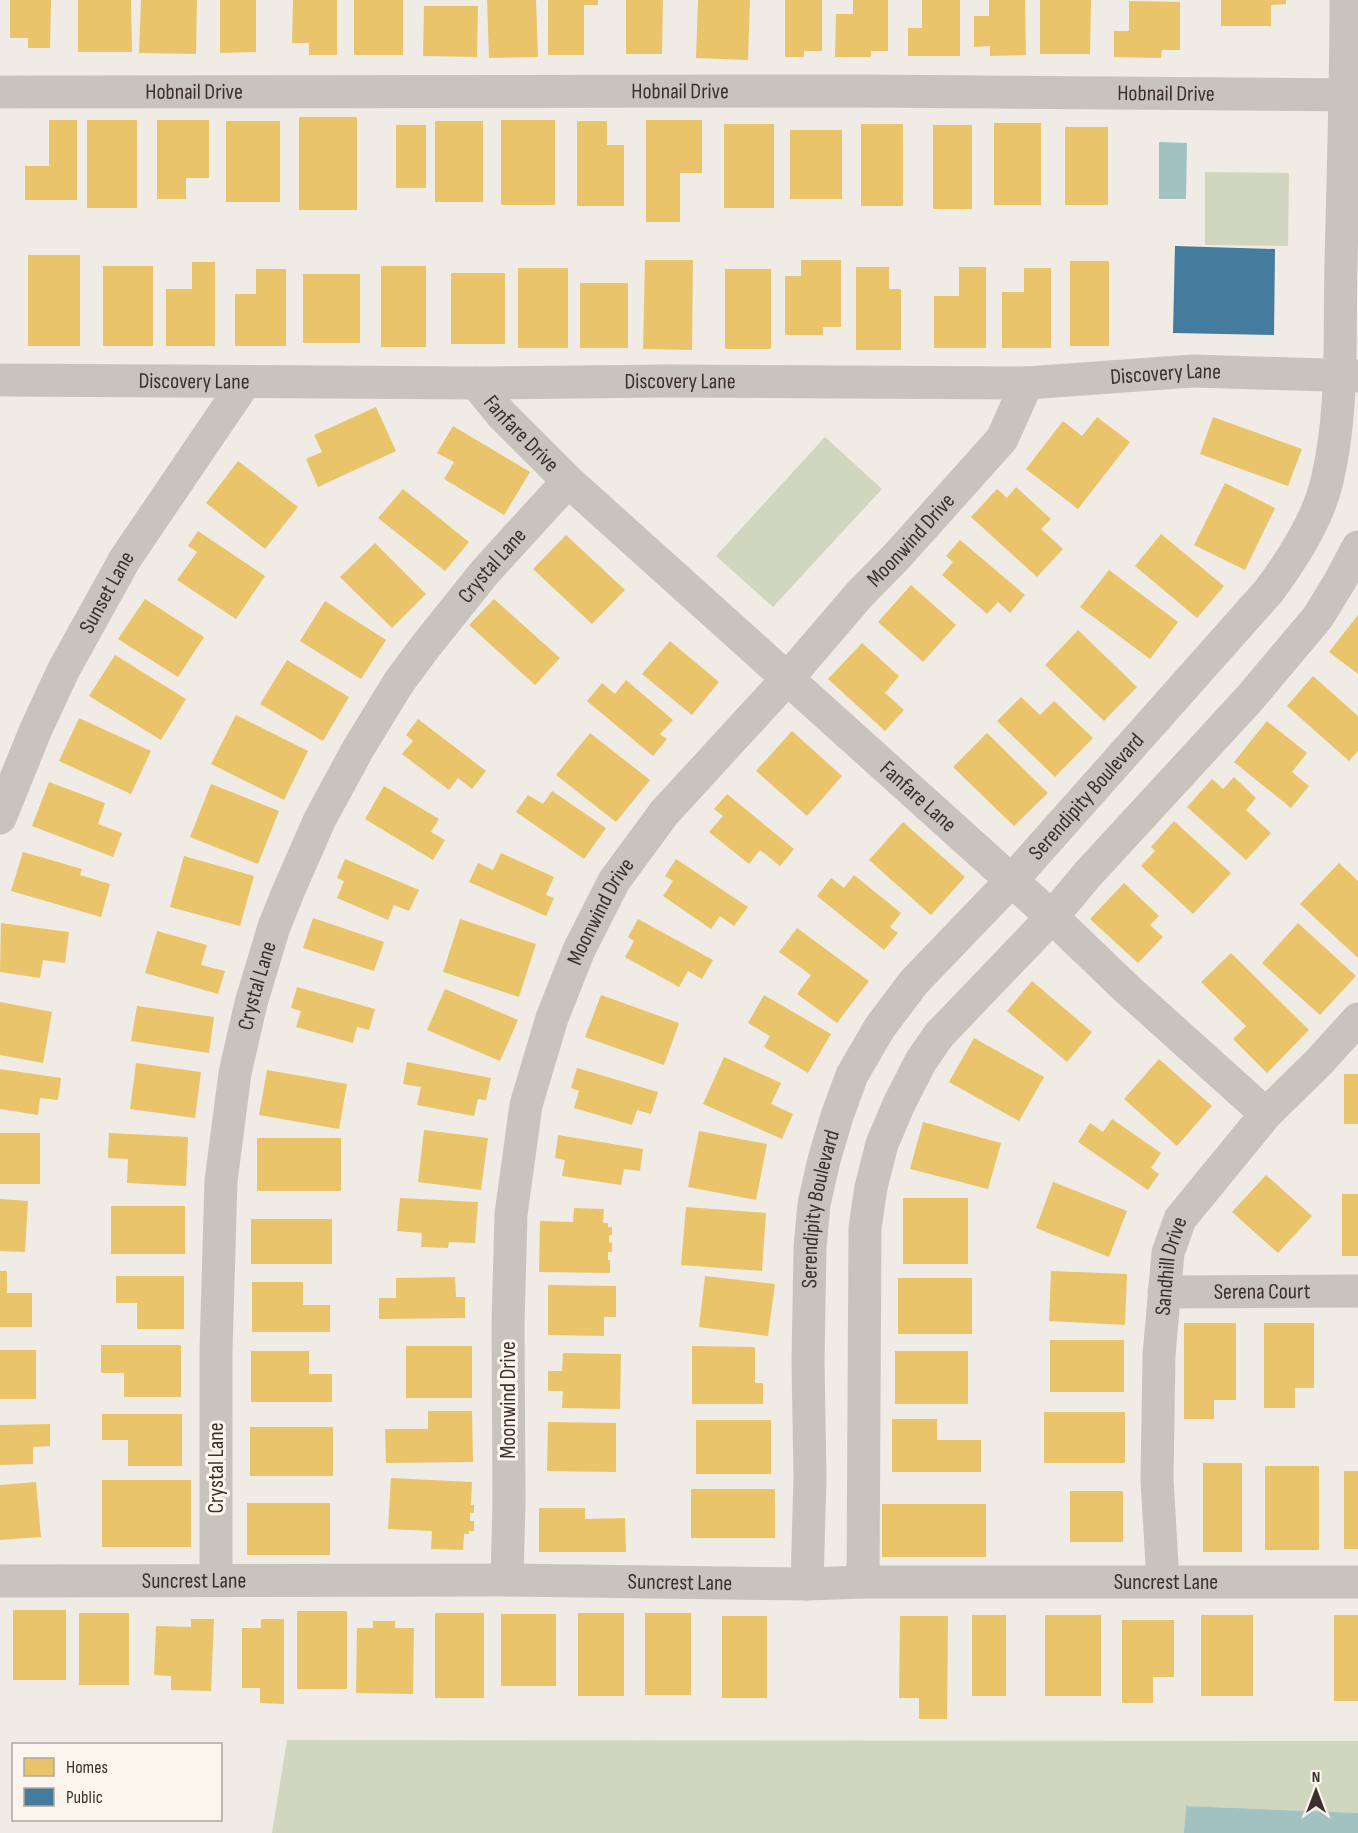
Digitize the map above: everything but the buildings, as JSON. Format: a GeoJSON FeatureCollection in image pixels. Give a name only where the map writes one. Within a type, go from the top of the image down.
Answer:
{"type":"FeatureCollection","features":[{"type":"Feature","properties":{"kind":"street","name":"Serendipity Boulevard"},"geometry":{"type":"LineString","coordinates":[[807,1584],[810,1477],[808,1362],[810,1248],[814,1204],[827,1149],[852,1075],[879,1027],[914,982],[1011,880],[1268,592],[1289,564],[1309,529],[1327,483],[1349,375],[1352,95],[1346,0]]}},
{"type":"Feature","properties":{"kind":"street","name":"Hobnail Drive"},"geometry":{"type":"LineString","coordinates":[[0,92],[873,91],[1352,95]]}},
{"type":"Feature","properties":{"kind":"street","name":"Discovery Lane"},"geometry":{"type":"LineString","coordinates":[[0,381],[1027,383],[1193,371],[1349,375]]}},
{"type":"Feature","properties":{"kind":"street","name":"Sunset Lane"},"geometry":{"type":"LineString","coordinates":[[0,818],[36,729],[64,669],[125,559],[245,382]]}},
{"type":"Feature","properties":{"kind":"street","name":"Fanfare Drive"},"geometry":{"type":"LineString","coordinates":[[476,382],[502,415],[568,482]]}},
{"type":"Feature","properties":{"kind":"street","name":"Moonwind Drive"},"geometry":{"type":"LineString","coordinates":[[507,1580],[511,1214],[526,1105],[552,1018],[579,950],[614,881],[664,813],[1002,439],[1027,383]]}},
{"type":"Feature","properties":{"kind":"street","name":"Fanfare Lane"},"geometry":{"type":"LineString","coordinates":[[568,482],[1052,917],[1126,988],[1266,1114]]}},
{"type":"Feature","properties":{"kind":"street","name":"Crystal Lane"},"geometry":{"type":"LineString","coordinates":[[216,1580],[216,1351],[221,1181],[235,1073],[251,1003],[274,927],[320,819],[358,749],[399,682],[485,572],[568,482]]}},
{"type":"Feature","properties":{"kind":"street","name":"Serendipity Boulevard"},"geometry":{"type":"LineString","coordinates":[[863,1582],[865,1228],[871,1187],[882,1144],[898,1104],[921,1061],[939,1035],[1052,917],[1087,875],[1249,699],[1318,617],[1358,547]]}},
{"type":"Feature","properties":{"kind":"street","name":"Sandhill Drive"},"geometry":{"type":"LineString","coordinates":[[1162,1581],[1157,1480],[1159,1355],[1168,1252],[1180,1219],[1266,1114],[1358,1019]]}},
{"type":"Feature","properties":{"kind":"street","name":"Serena Court"},"geometry":{"type":"LineString","coordinates":[[1164,1292],[1358,1291]]}},
{"type":"Feature","properties":{"kind":"street","name":"Suncrest Lane"},"geometry":{"type":"LineString","coordinates":[[0,1581],[507,1580],[807,1584],[1358,1582]]}},
{"type":"Feature","properties":{"kind":"green space"},"geometry":{"type":"Polygon","coordinates":[[[1205,172],[1289,173],[1288,246],[1205,245],[1205,172]]]}},
{"type":"Feature","properties":{"kind":"green space"},"geometry":{"type":"Polygon","coordinates":[[[825,437],[882,489],[773,607],[716,556],[825,437]]]}},
{"type":"Feature","properties":{"kind":"green space"},"geometry":{"type":"Polygon","coordinates":[[[287,1740],[1358,1741],[1358,1813],[1186,1806],[1184,1833],[272,1833],[287,1740]]]}},
{"type":"Feature","properties":{"kind":"water"},"geometry":{"type":"Polygon","coordinates":[[[1159,142],[1187,143],[1186,199],[1159,199],[1159,142]]]}},
{"type":"Feature","properties":{"kind":"water"},"geometry":{"type":"Polygon","coordinates":[[[1186,1806],[1358,1813],[1358,1833],[1184,1833],[1186,1806]]]}}]}
